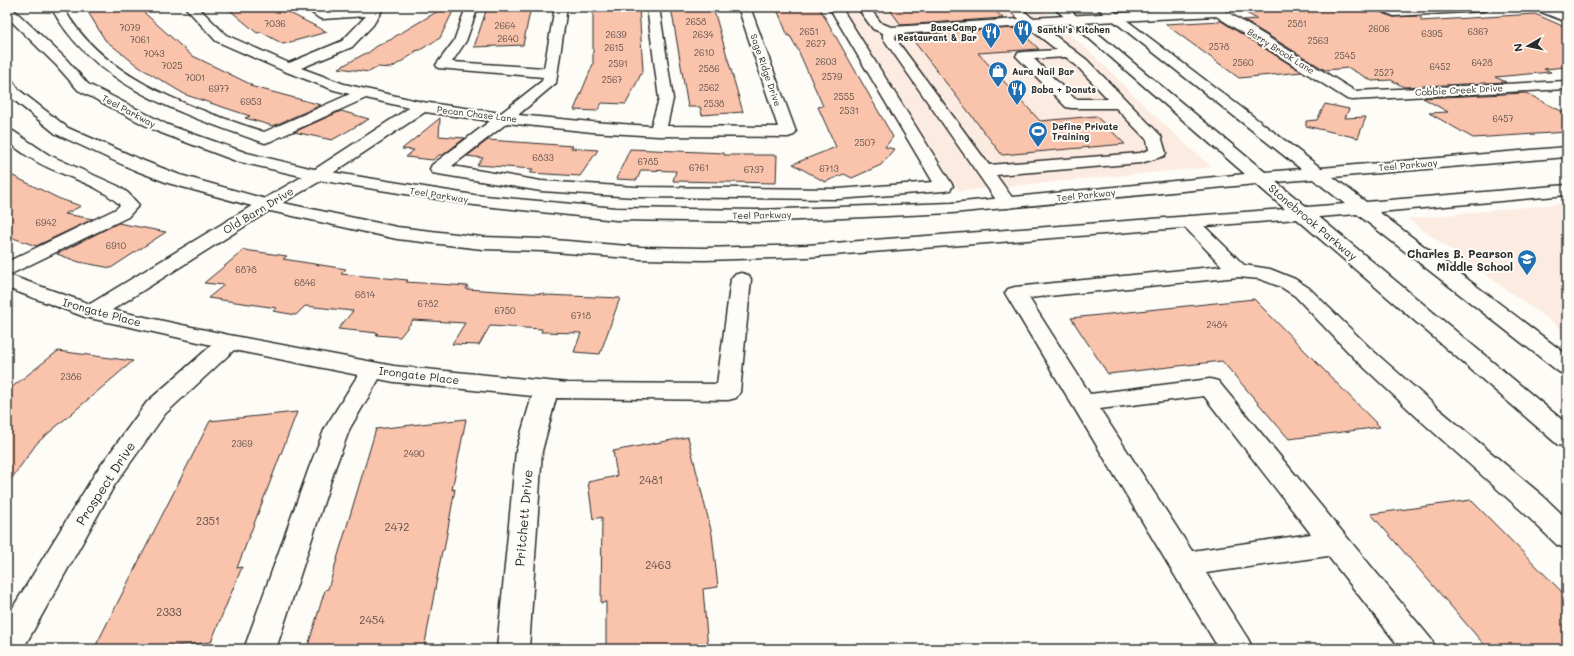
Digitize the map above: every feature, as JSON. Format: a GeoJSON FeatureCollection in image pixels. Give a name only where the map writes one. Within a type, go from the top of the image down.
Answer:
{"type":"FeatureCollection","features":[{"type":"Feature","properties":{"kind":"main road"},"geometry":{"type":"LineString","coordinates":[[57,7],[62,18],[92,53],[133,85],[177,107],[265,138],[365,93]]}},
{"type":"Feature","properties":{"kind":"main road","name":"Pecan Chase Lane"},"geometry":{"type":"LineString","coordinates":[[191,7],[221,38],[289,68],[339,87],[422,107],[504,118],[592,127],[658,131],[788,132]]}},
{"type":"Feature","properties":{"kind":"main road"},"geometry":{"type":"LineString","coordinates":[[310,7],[323,15],[377,9]]}},
{"type":"Feature","properties":{"kind":"main road"},"geometry":{"type":"LineString","coordinates":[[472,7],[460,41],[443,65],[551,73]]}},
{"type":"Feature","properties":{"kind":"main road"},"geometry":{"type":"LineString","coordinates":[[561,7],[549,83],[438,169],[541,186],[636,192],[838,194],[944,186],[835,7]]}},
{"type":"Feature","properties":{"kind":"main road"},"geometry":{"type":"LineString","coordinates":[[654,7],[666,100],[658,131]]}},
{"type":"Feature","properties":{"kind":"main road","name":"Sage Ridge Drive"},"geometry":{"type":"LineString","coordinates":[[744,7],[788,132]]}},
{"type":"Feature","properties":{"kind":"main road"},"geometry":{"type":"LineString","coordinates":[[863,7],[877,26],[890,31],[1114,17],[1214,9]]}},
{"type":"Feature","properties":{"kind":"main road"},"geometry":{"type":"LineString","coordinates":[[984,171],[1141,158],[1158,153],[1155,139],[1082,63],[1029,22],[1013,7]]}},
{"type":"Feature","properties":{"kind":"main road","name":"Stonebrook Parkway"},"geometry":{"type":"LineString","coordinates":[[1059,7],[1567,438]]}},
{"type":"Feature","properties":{"kind":"main road"},"geometry":{"type":"LineString","coordinates":[[1102,7],[1567,367]]}},
{"type":"Feature","properties":{"kind":"main road"},"geometry":{"type":"LineString","coordinates":[[1383,7],[1394,12],[1483,7]]}},
{"type":"Feature","properties":{"kind":"main road"},"geometry":{"type":"LineString","coordinates":[[1540,7],[1567,18]]}},
{"type":"Feature","properties":{"kind":"main road"},"geometry":{"type":"LineString","coordinates":[[289,68],[347,44],[369,22],[377,9]]}},
{"type":"Feature","properties":{"kind":"main road","name":"Berry Brook Lane"},"geometry":{"type":"LineString","coordinates":[[1214,9],[1352,96]]}},
{"type":"Feature","properties":{"kind":"main road","name":"Teel Parkway"},"geometry":{"type":"LineString","coordinates":[[7,10],[61,62],[83,87],[162,128],[242,157],[318,175],[474,200],[616,214],[757,216],[921,209],[1007,203],[1261,178],[1567,152]]}},
{"type":"Feature","properties":{"kind":"main road"},"geometry":{"type":"LineString","coordinates":[[890,31],[889,38],[1007,203]]}},
{"type":"Feature","properties":{"kind":"main road"},"geometry":{"type":"LineString","coordinates":[[1070,53],[1023,56],[1071,104],[1119,102]]}},
{"type":"Feature","properties":{"kind":"main road"},"geometry":{"type":"LineString","coordinates":[[7,84],[14,93],[62,131],[138,165],[174,179],[266,205],[397,233],[445,240],[641,253],[705,254],[807,251],[1303,213],[1567,190]]}},
{"type":"Feature","properties":{"kind":"main road","name":"Cobbie Creek Drive"},"geometry":{"type":"LineString","coordinates":[[1352,96],[1567,85]]}},
{"type":"Feature","properties":{"kind":"main road","name":"Old Barn Drive"},"geometry":{"type":"LineString","coordinates":[[93,312],[266,205],[318,175],[422,107]]}},
{"type":"Feature","properties":{"kind":"main road"},"geometry":{"type":"LineString","coordinates":[[7,134],[42,159],[102,185],[124,198],[130,205],[122,213],[7,270]]}},
{"type":"Feature","properties":{"kind":"main road"},"geometry":{"type":"LineString","coordinates":[[1189,222],[1238,270]]}},
{"type":"Feature","properties":{"kind":"main road"},"geometry":{"type":"LineString","coordinates":[[1237,649],[1015,293],[1238,270],[1263,273],[1288,283],[1302,292],[1368,358],[1430,415],[1534,504],[1567,537]]}},
{"type":"Feature","properties":{"kind":"main road","name":"Irongate Place"},"geometry":{"type":"LineString","coordinates":[[7,281],[70,305],[93,312],[229,342],[394,374],[568,391],[728,392],[741,279]]}},
{"type":"Feature","properties":{"kind":"main road","name":"Prospect Drive"},"geometry":{"type":"LineString","coordinates":[[7,646],[105,479],[156,408],[229,342]]}},
{"type":"Feature","properties":{"kind":"main road"},"geometry":{"type":"LineString","coordinates":[[260,649],[322,468],[338,428],[373,370]]}},
{"type":"Feature","properties":{"kind":"main road"},"geometry":{"type":"LineString","coordinates":[[1084,403],[1210,387],[1420,649]]}},
{"type":"Feature","properties":{"kind":"main road","name":"Pritchett Drive"},"geometry":{"type":"LineString","coordinates":[[513,649],[529,451],[546,389]]}},
{"type":"Feature","properties":{"kind":"main road"},"geometry":{"type":"LineString","coordinates":[[1184,564],[1335,543]]}},
{"type":"Feature","properties":{"kind":"shaded area"},"geometry":{"type":"Polygon","coordinates":[[[842,7],[1039,7],[1089,51],[1159,120],[1211,167],[959,191],[842,7]]]}},
{"type":"Feature","properties":{"kind":"shaded area","name":"Charles B. Pearson Middle School"},"geometry":{"type":"Polygon","coordinates":[[[1567,203],[1567,333],[1408,219],[1567,203]]]}},
{"type":"Feature","properties":{"kind":"building"},"geometry":{"type":"Polygon","coordinates":[[[85,7],[138,7],[191,55],[252,85],[250,86],[321,105],[273,126],[245,118],[250,116],[186,95],[139,67],[105,40],[85,7]]]}},
{"type":"Feature","properties":{"kind":"building"},"geometry":{"type":"Polygon","coordinates":[[[226,7],[278,7],[327,32],[283,44],[261,32],[257,33],[226,7]]]}},
{"type":"Feature","properties":{"kind":"building"},"geometry":{"type":"Polygon","coordinates":[[[445,7],[455,7],[440,38],[420,50],[415,51],[415,53],[391,68],[378,67],[369,72],[339,68],[368,53],[377,46],[392,39],[445,7]]]}},
{"type":"Feature","properties":{"kind":"building"},"geometry":{"type":"Polygon","coordinates":[[[531,7],[523,45],[474,47],[487,8],[531,7]]]}},
{"type":"Feature","properties":{"kind":"building"},"geometry":{"type":"Polygon","coordinates":[[[593,7],[639,7],[643,70],[626,104],[602,103],[597,111],[574,110],[593,64],[593,7]]]}},
{"type":"Feature","properties":{"kind":"building"},"geometry":{"type":"Polygon","coordinates":[[[671,7],[713,7],[743,112],[702,115],[700,107],[688,107],[671,7]]]}},
{"type":"Feature","properties":{"kind":"building"},"geometry":{"type":"Polygon","coordinates":[[[776,7],[819,7],[893,137],[885,147],[894,149],[881,165],[852,178],[844,174],[825,182],[793,164],[836,147],[818,107],[823,106],[798,50],[790,36],[788,36],[776,7]]]}},
{"type":"Feature","properties":{"kind":"building"},"geometry":{"type":"Polygon","coordinates":[[[888,7],[991,7],[1003,18],[901,25],[888,7]]]}},
{"type":"Feature","properties":{"kind":"building"},"geometry":{"type":"Polygon","coordinates":[[[1236,7],[1376,7],[1378,11],[1393,17],[1421,16],[1421,21],[1535,14],[1567,28],[1567,67],[1544,69],[1551,72],[1495,77],[1506,82],[1404,87],[1391,80],[1372,81],[1349,68],[1325,70],[1243,20],[1257,19],[1236,7]]]}},
{"type":"Feature","properties":{"kind":"building"},"geometry":{"type":"Polygon","coordinates":[[[1221,21],[1302,72],[1239,78],[1165,24],[1221,21]]]}},
{"type":"Feature","properties":{"kind":"building"},"geometry":{"type":"Polygon","coordinates":[[[1013,28],[1016,31],[1020,31],[1039,49],[978,53],[1040,121],[1096,116],[1125,144],[1002,155],[909,35],[1013,28]]]}},
{"type":"Feature","properties":{"kind":"building"},"geometry":{"type":"Polygon","coordinates":[[[1526,93],[1567,114],[1567,132],[1473,138],[1429,113],[1448,112],[1423,98],[1526,93]]]}},
{"type":"Feature","properties":{"kind":"building"},"geometry":{"type":"Polygon","coordinates":[[[1325,104],[1349,109],[1345,118],[1366,117],[1358,138],[1306,126],[1306,121],[1317,120],[1325,104]]]}},
{"type":"Feature","properties":{"kind":"building"},"geometry":{"type":"Polygon","coordinates":[[[341,111],[369,119],[332,140],[294,132],[341,111]]]}},
{"type":"Feature","properties":{"kind":"building"},"geometry":{"type":"Polygon","coordinates":[[[440,118],[439,136],[465,138],[443,155],[439,155],[433,160],[406,157],[414,150],[402,149],[440,118]]]}},
{"type":"Feature","properties":{"kind":"building"},"geometry":{"type":"Polygon","coordinates":[[[488,140],[573,146],[571,148],[598,150],[580,176],[530,173],[533,169],[477,165],[483,158],[467,156],[488,140]]]}},
{"type":"Feature","properties":{"kind":"building"},"geometry":{"type":"Polygon","coordinates":[[[630,149],[724,153],[724,155],[777,155],[776,183],[673,181],[676,171],[641,170],[637,180],[616,179],[630,149]]]}},
{"type":"Feature","properties":{"kind":"building"},"geometry":{"type":"Polygon","coordinates":[[[7,173],[60,199],[81,206],[65,214],[93,219],[36,246],[7,236],[7,173]]]}},
{"type":"Feature","properties":{"kind":"building"},"geometry":{"type":"Polygon","coordinates":[[[118,223],[166,232],[111,268],[79,262],[57,254],[118,223]]]}},
{"type":"Feature","properties":{"kind":"building"},"geometry":{"type":"Polygon","coordinates":[[[244,250],[287,256],[283,259],[346,269],[341,274],[408,280],[406,282],[468,286],[466,289],[545,294],[544,295],[620,298],[600,354],[574,352],[581,333],[541,332],[542,329],[490,326],[479,345],[452,344],[465,323],[413,320],[400,337],[376,335],[378,333],[338,329],[353,311],[305,306],[296,315],[273,311],[277,308],[208,298],[224,285],[204,283],[244,250]]]}},
{"type":"Feature","properties":{"kind":"building"},"geometry":{"type":"Polygon","coordinates":[[[1254,299],[1380,427],[1289,439],[1222,361],[1108,374],[1071,318],[1254,299]]]}},
{"type":"Feature","properties":{"kind":"building"},"geometry":{"type":"Polygon","coordinates":[[[58,351],[133,361],[37,443],[7,485],[7,391],[58,351]]]}},
{"type":"Feature","properties":{"kind":"building"},"geometry":{"type":"Polygon","coordinates":[[[297,412],[237,568],[242,567],[211,642],[150,649],[94,649],[210,421],[297,412]]]}},
{"type":"Feature","properties":{"kind":"building"},"geometry":{"type":"Polygon","coordinates":[[[466,419],[452,490],[455,489],[444,550],[442,551],[424,649],[307,649],[325,590],[328,589],[376,429],[466,419]]]}},
{"type":"Feature","properties":{"kind":"building"},"geometry":{"type":"Polygon","coordinates":[[[688,437],[712,534],[718,587],[703,589],[708,649],[606,649],[606,602],[601,603],[602,517],[593,519],[588,482],[617,476],[613,451],[688,437]]]}},
{"type":"Feature","properties":{"kind":"building"},"geometry":{"type":"Polygon","coordinates":[[[1471,500],[1567,597],[1567,649],[1488,649],[1371,514],[1471,500]]]}},
{"type":"Feature","properties":{"kind":"place","name":"Santhi's Kitchen"},"geometry":{"type":"Point","coordinates":[1023,46]}},
{"type":"Feature","properties":{"kind":"place","name":"BaseCamp Restaurant & Bar"},"geometry":{"type":"Point","coordinates":[991,49]}},
{"type":"Feature","properties":{"kind":"place","name":"Aura Nail Bar"},"geometry":{"type":"Point","coordinates":[998,88]}},
{"type":"Feature","properties":{"kind":"place","name":"Boba + Donuts"},"geometry":{"type":"Point","coordinates":[1017,106]}},
{"type":"Feature","properties":{"kind":"place","name":"Define Private Training"},"geometry":{"type":"Point","coordinates":[1038,148]}},
{"type":"Feature","properties":{"kind":"place","name":"Charles B. Pearson Middle School"},"geometry":{"type":"Point","coordinates":[1527,276]}}]}
